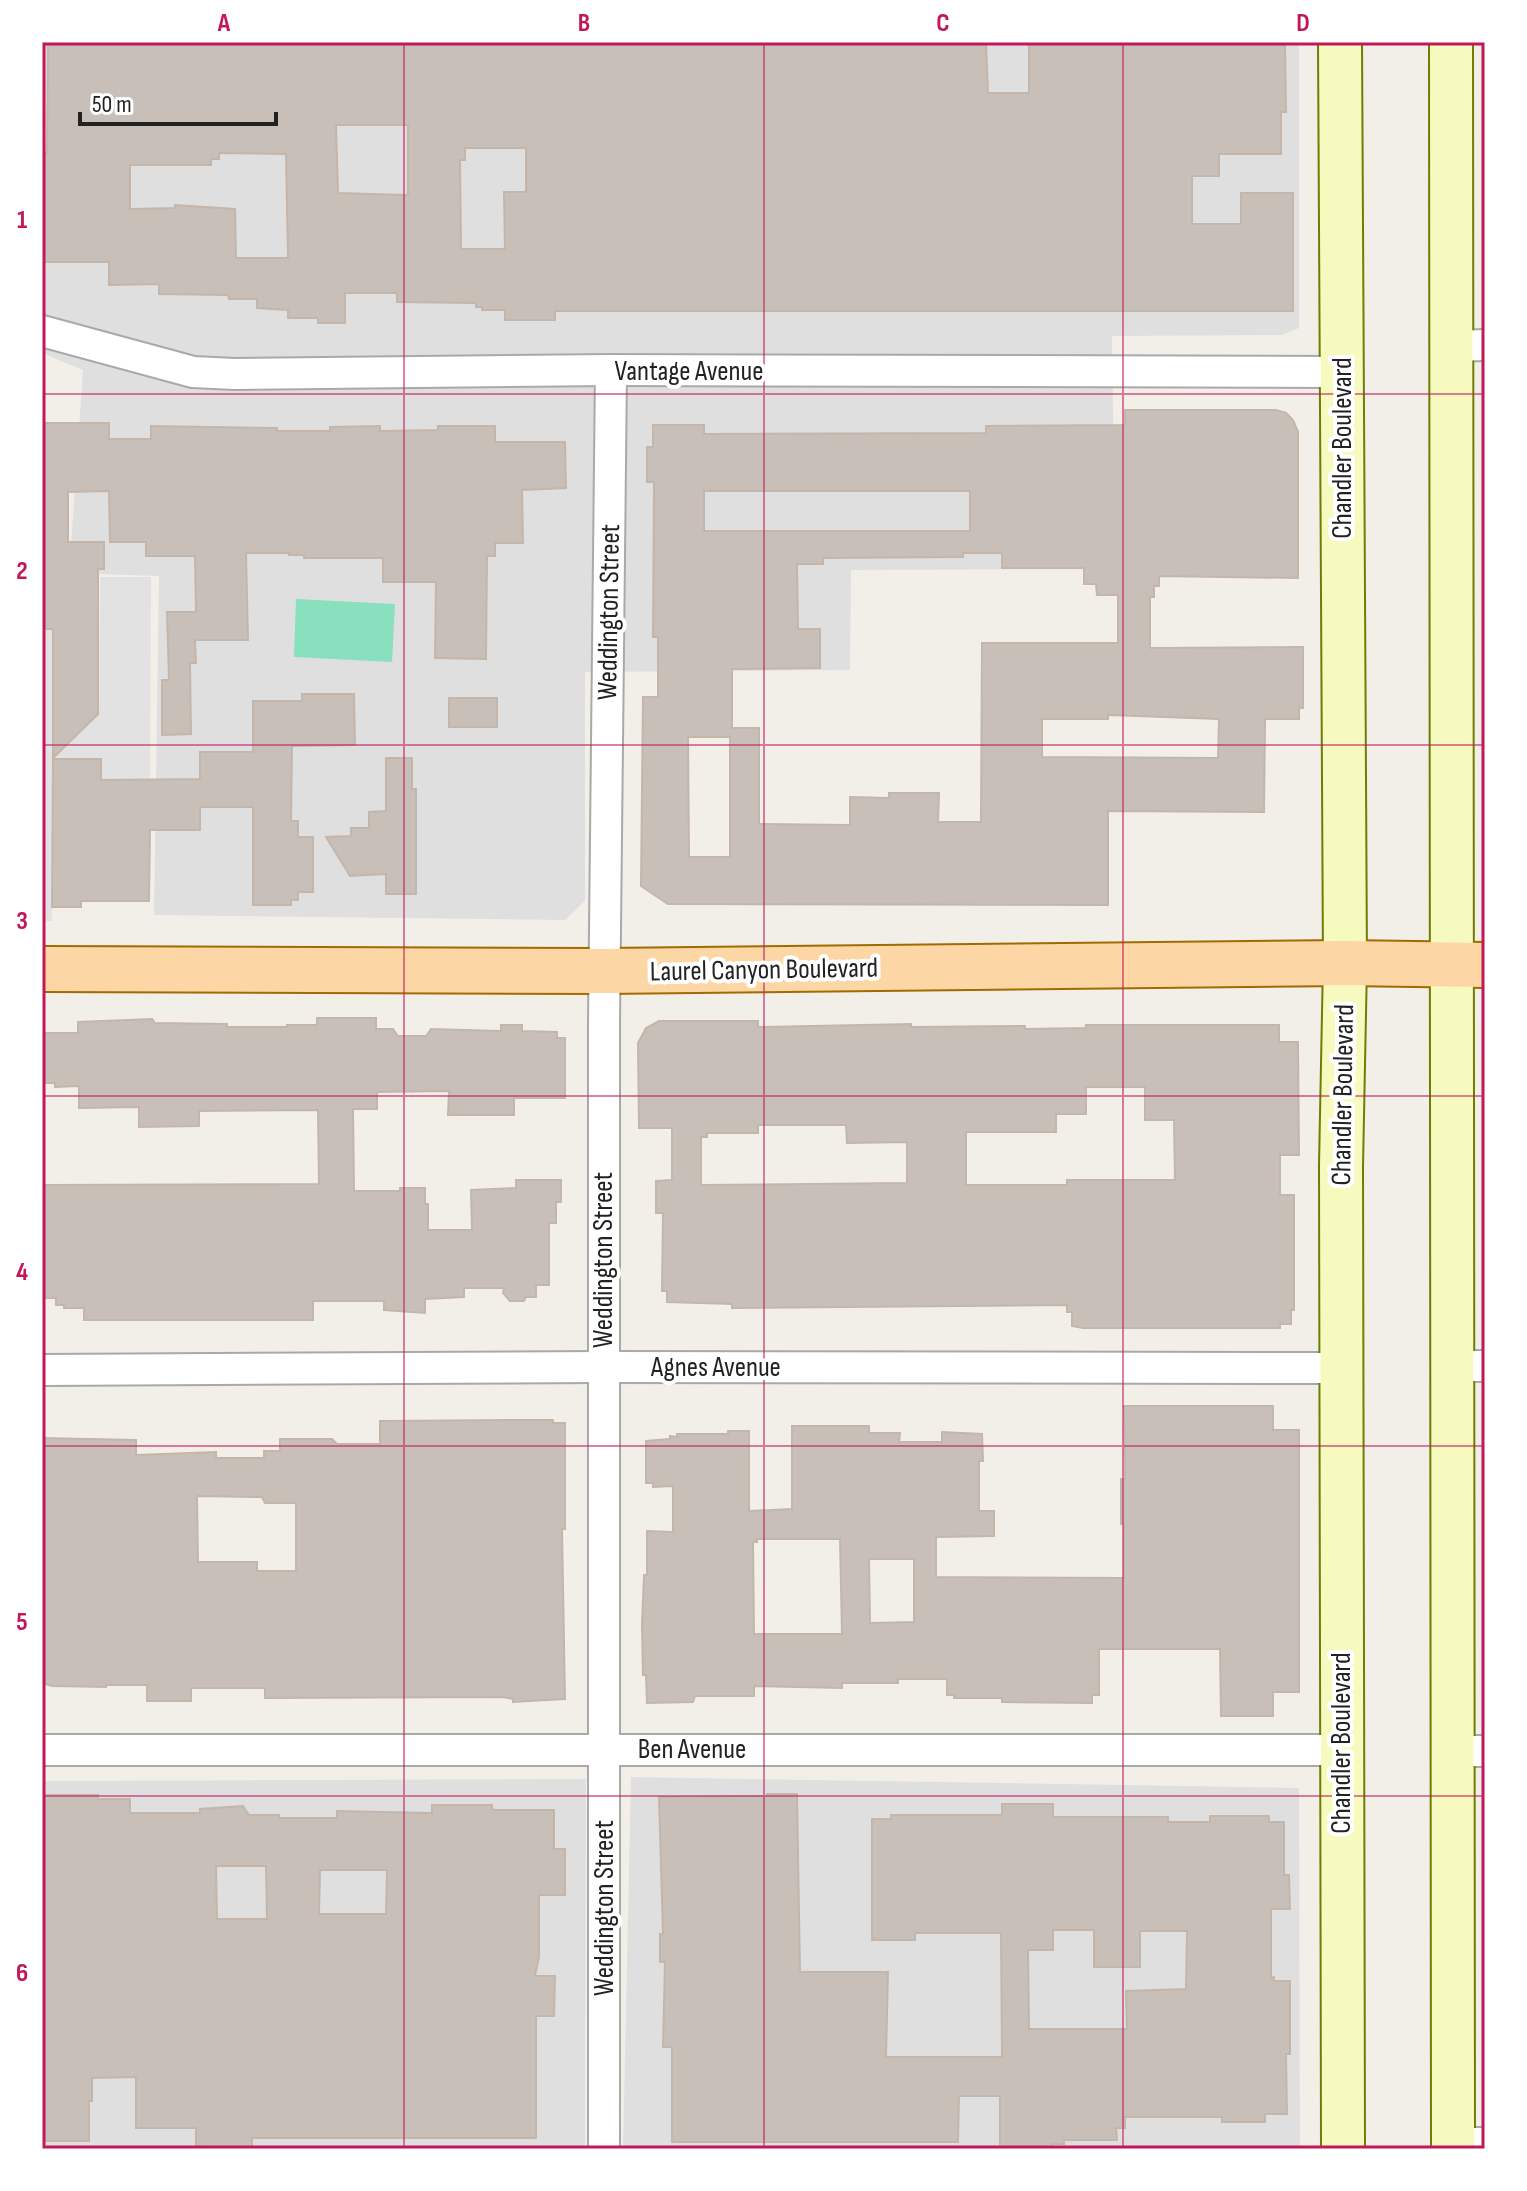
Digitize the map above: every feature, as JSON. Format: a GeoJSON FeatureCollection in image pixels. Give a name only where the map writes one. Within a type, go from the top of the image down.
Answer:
{"type":"FeatureCollection","features":[{"type":"Feature","properties":{"kind":"main road","name":"Laurel Canyon Boulevard"},"geometry":{"type":"LineString","coordinates":[[42,969],[604,971],[1345,963],[1468,965]]}},
{"type":"Feature","properties":{"kind":"street","name":"Chandler Boulevard"},"geometry":{"type":"LineString","coordinates":[[1340,42],[1345,963],[1341,1166],[1343,2149]]}},
{"type":"Feature","properties":{"kind":"street"},"geometry":{"type":"LineString","coordinates":[[1451,42],[1469,345],[1470,1751],[1464,2145]]}},
{"type":"Feature","properties":{"kind":"street","name":"Vantage Avenue"},"geometry":{"type":"LineString","coordinates":[[42,331],[193,372],[235,374],[611,370],[1341,372]]}},
{"type":"Feature","properties":{"kind":"street","name":"Weddington Street"},"geometry":{"type":"LineString","coordinates":[[604,2149],[604,971],[611,370]]}},
{"type":"Feature","properties":{"kind":"street","name":"Agnes Avenue"},"geometry":{"type":"LineString","coordinates":[[42,1370],[1342,1368]]}},
{"type":"Feature","properties":{"kind":"street","name":"Ben Avenue"},"geometry":{"type":"LineString","coordinates":[[42,1750],[1341,1750]]}},
{"type":"Feature","properties":{"kind":"shaded area"},"geometry":{"type":"Polygon","coordinates":[[[42,42],[1299,42],[1299,328],[1282,335],[1112,336],[1115,569],[851,570],[850,670],[585,672],[585,901],[565,920],[154,915],[159,576],[69,573],[83,370],[42,353],[42,42]]]}},
{"type":"Feature","properties":{"kind":"shaded area"},"geometry":{"type":"Polygon","coordinates":[[[100,577],[151,577],[150,780],[101,780],[100,759],[53,759],[52,921],[42,921],[42,630],[53,630],[53,725],[86,725],[99,712],[100,577]]]}},
{"type":"Feature","properties":{"kind":"shaded area"},"geometry":{"type":"Polygon","coordinates":[[[631,1777],[1299,1788],[1300,2149],[623,2149],[631,1777]]]}},
{"type":"Feature","properties":{"kind":"shaded area"},"geometry":{"type":"Polygon","coordinates":[[[586,1779],[585,2149],[42,2149],[42,1781],[586,1779]]]}},
{"type":"Feature","properties":{"kind":"green space"},"geometry":{"type":"Polygon","coordinates":[[[296,599],[395,604],[392,662],[294,657],[296,599]]]}},
{"type":"Feature","properties":{"kind":"building"},"geometry":{"type":"Polygon","coordinates":[[[48,42],[986,42],[988,93],[1029,93],[1029,42],[1285,42],[1286,112],[1281,112],[1281,154],[1219,154],[1219,176],[1192,176],[1192,224],[1241,224],[1241,193],[1293,193],[1293,311],[555,311],[555,320],[505,320],[505,310],[482,310],[482,307],[476,307],[476,303],[397,302],[397,293],[345,293],[345,323],[318,323],[318,318],[288,318],[288,310],[257,308],[257,299],[229,299],[228,295],[159,294],[159,284],[109,285],[109,262],[42,262],[43,153],[47,153],[48,42]],[[336,125],[338,193],[408,195],[408,125],[336,125]],[[465,148],[465,160],[460,160],[461,249],[505,249],[504,192],[526,192],[526,148],[465,148]],[[219,153],[219,159],[211,159],[211,165],[130,165],[130,209],[175,208],[175,205],[235,209],[236,258],[288,258],[286,154],[219,153]]]}},
{"type":"Feature","properties":{"kind":"building"},"geometry":{"type":"Polygon","coordinates":[[[1125,410],[1276,410],[1286,413],[1293,420],[1298,432],[1298,578],[1159,576],[1159,586],[1154,586],[1154,597],[1150,597],[1150,648],[1303,647],[1303,708],[1299,708],[1299,719],[1265,719],[1264,812],[1108,811],[1108,905],[668,904],[641,886],[643,697],[658,697],[658,637],[653,637],[654,482],[647,482],[647,447],[653,447],[653,425],[704,425],[704,434],[986,433],[986,426],[1125,425],[1125,410]],[[704,491],[704,531],[970,531],[970,491],[704,491]],[[963,553],[963,557],[823,558],[823,564],[797,564],[798,629],[820,629],[820,668],[732,669],[732,728],[759,728],[759,824],[850,825],[850,797],[889,798],[889,793],[939,793],[938,822],[981,822],[982,643],[1118,643],[1118,595],[1097,595],[1096,584],[1084,584],[1084,568],[1002,568],[1002,553],[963,553]],[[1108,715],[1108,719],[1042,719],[1042,757],[1218,758],[1219,719],[1108,715]],[[688,737],[689,857],[730,857],[730,737],[688,737]]]}},
{"type":"Feature","properties":{"kind":"building"},"geometry":{"type":"Polygon","coordinates":[[[42,423],[109,423],[109,439],[151,439],[151,426],[330,431],[330,427],[380,426],[380,431],[438,430],[438,426],[495,426],[495,442],[565,442],[566,488],[522,490],[523,543],[495,543],[495,556],[487,556],[486,659],[435,658],[436,582],[383,582],[383,558],[304,558],[304,555],[289,553],[246,553],[248,640],[195,640],[196,663],[190,663],[191,734],[162,735],[162,680],[169,680],[167,612],[196,612],[195,556],[146,556],[146,542],[110,542],[109,491],[68,492],[68,542],[104,542],[104,569],[98,569],[98,714],[53,758],[53,629],[42,629],[42,423]]]}},
{"type":"Feature","properties":{"kind":"building"},"geometry":{"type":"Polygon","coordinates":[[[302,694],[354,694],[355,745],[292,746],[291,821],[298,821],[298,837],[313,837],[313,892],[298,892],[298,900],[291,900],[291,905],[253,905],[253,807],[200,807],[200,830],[150,830],[149,901],[81,901],[81,907],[52,907],[53,759],[101,759],[101,780],[200,779],[200,752],[253,752],[253,701],[302,701],[302,694]]]}},
{"type":"Feature","properties":{"kind":"building"},"geometry":{"type":"Polygon","coordinates":[[[449,698],[497,698],[497,727],[449,727],[449,698]]]}},
{"type":"Feature","properties":{"kind":"building"},"geometry":{"type":"Polygon","coordinates":[[[386,758],[412,758],[412,789],[416,789],[416,894],[386,894],[386,874],[350,876],[326,837],[351,836],[351,828],[369,828],[369,812],[386,811],[386,758]]]}},
{"type":"Feature","properties":{"kind":"building"},"geometry":{"type":"Polygon","coordinates":[[[317,1018],[376,1018],[376,1029],[393,1029],[398,1036],[426,1036],[431,1029],[501,1031],[501,1025],[522,1025],[522,1031],[557,1032],[557,1038],[565,1038],[565,1098],[514,1098],[514,1115],[448,1115],[449,1091],[377,1092],[377,1109],[353,1109],[354,1191],[425,1188],[428,1230],[472,1230],[471,1190],[516,1188],[516,1180],[561,1180],[561,1202],[556,1202],[556,1223],[549,1223],[549,1285],[536,1285],[536,1297],[526,1297],[524,1301],[510,1301],[503,1293],[504,1288],[464,1288],[464,1297],[425,1299],[425,1313],[384,1310],[384,1301],[313,1301],[313,1320],[84,1320],[84,1308],[64,1308],[64,1305],[56,1305],[56,1298],[42,1298],[44,1185],[319,1184],[318,1110],[199,1111],[199,1126],[139,1127],[139,1107],[79,1108],[79,1086],[55,1087],[55,1083],[42,1083],[42,1033],[78,1033],[78,1022],[152,1019],[155,1023],[287,1027],[317,1025],[317,1018]]]}},
{"type":"Feature","properties":{"kind":"building"},"geometry":{"type":"Polygon","coordinates":[[[659,1021],[758,1021],[758,1027],[911,1024],[911,1027],[1025,1026],[1025,1029],[1086,1028],[1086,1025],[1279,1025],[1279,1042],[1298,1042],[1299,1155],[1280,1155],[1280,1195],[1294,1195],[1294,1310],[1291,1310],[1291,1324],[1280,1324],[1280,1328],[1083,1328],[1072,1326],[1072,1312],[1067,1312],[1067,1305],[732,1308],[732,1304],[667,1302],[667,1291],[662,1291],[663,1213],[656,1213],[656,1181],[672,1180],[672,1128],[639,1128],[638,1043],[646,1028],[659,1021]],[[1086,1087],[1086,1114],[1056,1114],[1056,1132],[966,1132],[966,1185],[1067,1185],[1067,1180],[1175,1180],[1174,1120],[1145,1120],[1145,1087],[1086,1087]],[[758,1125],[758,1133],[707,1133],[707,1137],[701,1137],[701,1185],[907,1183],[907,1142],[847,1143],[846,1125],[758,1125]]]}},
{"type":"Feature","properties":{"kind":"building"},"geometry":{"type":"Polygon","coordinates":[[[1124,1406],[1273,1406],[1273,1430],[1299,1430],[1299,1692],[1273,1692],[1273,1716],[1221,1716],[1220,1649],[1099,1649],[1099,1695],[1092,1695],[1092,1703],[954,1698],[954,1695],[947,1695],[947,1679],[898,1679],[898,1683],[842,1683],[842,1688],[754,1686],[754,1696],[695,1696],[693,1702],[647,1703],[642,1625],[647,1531],[673,1532],[673,1486],[653,1487],[653,1483],[646,1483],[646,1441],[670,1439],[670,1436],[677,1437],[677,1434],[749,1431],[749,1511],[792,1509],[792,1426],[869,1426],[869,1433],[900,1433],[899,1442],[942,1442],[942,1432],[982,1434],[979,1511],[994,1511],[994,1536],[936,1537],[936,1577],[1124,1578],[1121,1479],[1125,1479],[1124,1406]],[[757,1539],[753,1542],[754,1634],[842,1634],[840,1539],[757,1539]],[[869,1559],[870,1623],[914,1622],[914,1559],[869,1559]]]}},
{"type":"Feature","properties":{"kind":"building"},"geometry":{"type":"Polygon","coordinates":[[[553,1420],[553,1423],[565,1423],[565,1529],[562,1529],[565,1699],[513,1702],[513,1699],[503,1697],[265,1698],[265,1688],[191,1688],[191,1701],[147,1701],[147,1685],[52,1686],[42,1683],[42,1438],[136,1440],[136,1455],[216,1452],[216,1458],[264,1458],[264,1451],[280,1451],[280,1439],[332,1439],[337,1444],[380,1444],[380,1421],[553,1420]],[[197,1496],[198,1562],[257,1562],[257,1571],[296,1571],[296,1503],[265,1503],[262,1497],[197,1496]]]}},
{"type":"Feature","properties":{"kind":"building"},"geometry":{"type":"Polygon","coordinates":[[[797,1794],[800,1972],[888,1972],[886,2057],[1002,2057],[1001,1933],[915,1933],[915,1940],[872,1940],[872,1819],[891,1819],[891,1815],[1002,1815],[1002,1804],[1053,1804],[1053,1817],[1168,1817],[1168,1822],[1210,1822],[1210,1816],[1269,1816],[1269,1822],[1284,1822],[1284,1875],[1289,1875],[1290,1909],[1271,1909],[1271,1978],[1274,1977],[1274,1981],[1290,1981],[1287,2114],[1265,2114],[1265,2122],[1222,2122],[1222,2117],[1125,2117],[1125,2128],[1116,2128],[1117,2140],[1064,2140],[1064,2144],[1052,2144],[1052,2149],[1000,2149],[1000,2096],[959,2096],[958,2142],[672,2142],[672,2047],[663,2047],[665,1962],[660,1962],[660,1934],[663,1934],[659,1797],[797,1794]],[[1053,1930],[1053,1950],[1028,1950],[1029,2029],[1127,2029],[1126,1991],[1186,1989],[1187,1931],[1140,1931],[1140,1967],[1094,1967],[1094,1930],[1053,1930]]]}},
{"type":"Feature","properties":{"kind":"building"},"geometry":{"type":"Polygon","coordinates":[[[42,1795],[98,1795],[98,1799],[130,1799],[130,1813],[200,1813],[200,1809],[243,1806],[249,1815],[279,1815],[279,1818],[337,1818],[337,1811],[432,1813],[432,1805],[492,1805],[495,1810],[554,1810],[554,1849],[565,1849],[565,1895],[539,1895],[539,1957],[535,1976],[555,1976],[554,2016],[536,2016],[536,2138],[252,2138],[252,2149],[196,2146],[196,2128],[136,2128],[136,2077],[92,2078],[89,2141],[42,2141],[42,1795]],[[216,1866],[217,1919],[267,1919],[266,1866],[216,1866]],[[320,1870],[319,1914],[386,1914],[387,1870],[320,1870]]]}}]}
